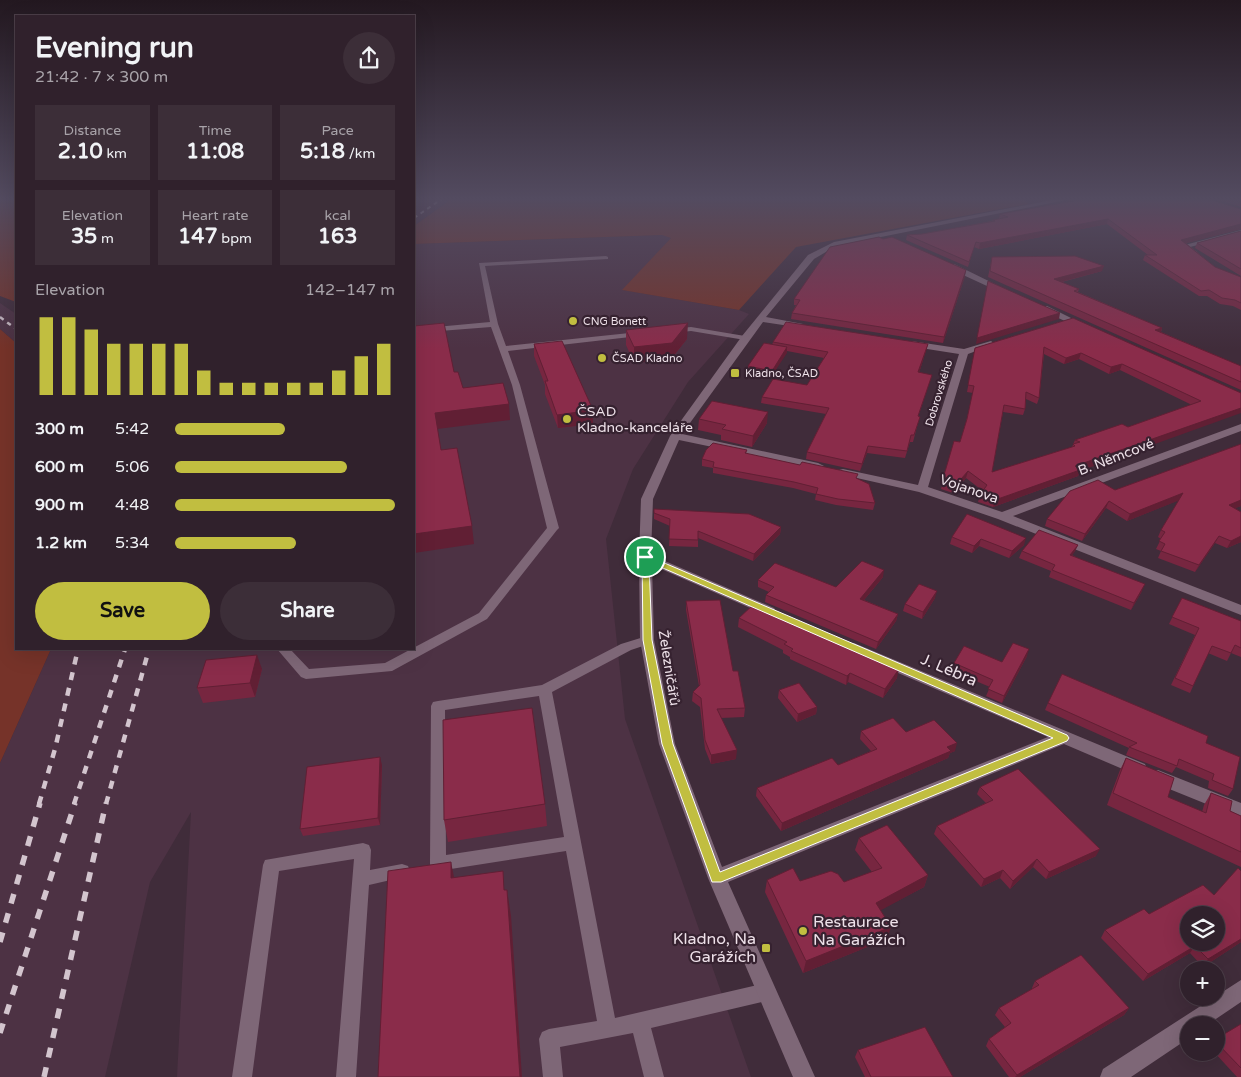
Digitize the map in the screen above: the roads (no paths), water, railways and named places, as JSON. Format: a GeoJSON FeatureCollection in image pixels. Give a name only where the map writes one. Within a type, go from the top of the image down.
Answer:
{"type":"FeatureCollection","features":[{"type":"Feature","properties":{"kind":"street","name":"Železničářů"},"geometry":{"type":"LineString","coordinates":[[804,1077],[716,878],[668,744],[648,640],[645,557],[647,499],[675,436],[745,338],[811,257],[825,248]]}},
{"type":"Feature","properties":{"kind":"street"},"geometry":{"type":"LineString","coordinates":[[1188,248],[1202,259]]}},
{"type":"Feature","properties":{"kind":"street"},"geometry":{"type":"LineString","coordinates":[[945,263],[1016,295]]}},
{"type":"Feature","properties":{"kind":"street"},"geometry":{"type":"LineString","coordinates":[[1034,304],[1088,328]]}},
{"type":"Feature","properties":{"kind":"street"},"geometry":{"type":"LineString","coordinates":[[761,319],[809,327]]}},
{"type":"Feature","properties":{"kind":"street"},"geometry":{"type":"LineString","coordinates":[[1050,326],[1070,320]]}},
{"type":"Feature","properties":{"kind":"street","name":"Dobrovského"},"geometry":{"type":"LineString","coordinates":[[922,489],[964,352],[1003,340]]}},
{"type":"Feature","properties":{"kind":"street"},"geometry":{"type":"LineString","coordinates":[[896,341],[964,352]]}},
{"type":"Feature","properties":{"kind":"street","name":"B. Němcové"},"geometry":{"type":"LineString","coordinates":[[1002,516],[1241,427]]}},
{"type":"Feature","properties":{"kind":"street","name":"Vojanova"},"geometry":{"type":"LineString","coordinates":[[675,436],[922,489],[1002,516],[1241,610]]}},
{"type":"Feature","properties":{"kind":"street"},"geometry":{"type":"LineString","coordinates":[[645,557],[782,616]]}},
{"type":"Feature","properties":{"kind":"street","name":"J. Lébra"},"geometry":{"type":"LineString","coordinates":[[836,640],[1063,738],[1241,811]]}},
{"type":"Feature","properties":{"kind":"street"},"geometry":{"type":"LineString","coordinates":[[716,878],[1063,738]]}},
{"type":"Feature","properties":{"kind":"street"},"geometry":{"type":"LineString","coordinates":[[1111,1077],[1241,990]]}},
{"type":"Feature","properties":{"kind":"lane"},"geometry":{"type":"LineString","coordinates":[[283,650],[306,674],[386,668],[483,616],[553,528],[516,385],[494,324],[481,264],[606,258]]}},
{"type":"Feature","properties":{"kind":"lane"},"geometry":{"type":"LineString","coordinates":[[415,331],[494,324]]}},
{"type":"Feature","properties":{"kind":"lane"},"geometry":{"type":"LineString","coordinates":[[662,332],[691,329],[745,338]]}},
{"type":"Feature","properties":{"kind":"lane"},"geometry":{"type":"LineString","coordinates":[[502,350],[644,334]]}},
{"type":"Feature","properties":{"kind":"lane"},"geometry":{"type":"LineString","coordinates":[[438,864],[438,706],[545,690],[626,647],[648,640]]}},
{"type":"Feature","properties":{"kind":"lane"},"geometry":{"type":"LineString","coordinates":[[545,690],[608,1029]]}},
{"type":"Feature","properties":{"kind":"lane"},"geometry":{"type":"LineString","coordinates":[[360,879],[438,864],[573,843]]}},
{"type":"Feature","properties":{"kind":"lane"},"geometry":{"type":"LineString","coordinates":[[242,1077],[270,865],[363,850],[346,1077]]}},
{"type":"Feature","properties":{"kind":"lane"},"geometry":{"type":"LineString","coordinates":[[553,1077],[549,1039],[608,1029],[766,992]]}},
{"type":"Feature","properties":{"kind":"lane"},"geometry":{"type":"LineString","coordinates":[[640,1022],[654,1077]]}},
{"type":"Feature","properties":{"kind":"railway"},"geometry":{"type":"LineString","coordinates":[[0,317],[15,328]]}},
{"type":"Feature","properties":{"kind":"railway"},"geometry":{"type":"LineString","coordinates":[[39,804],[55,749],[78,650]]}},
{"type":"Feature","properties":{"kind":"railway"},"geometry":{"type":"LineString","coordinates":[[74,804],[125,650]]}},
{"type":"Feature","properties":{"kind":"railway"},"geometry":{"type":"LineString","coordinates":[[106,804],[149,650]]}},
{"type":"Feature","properties":{"kind":"railway"},"geometry":{"type":"LineString","coordinates":[[0,942],[40,803]]}},
{"type":"Feature","properties":{"kind":"railway"},"geometry":{"type":"LineString","coordinates":[[0,1033],[75,803]]}},
{"type":"Feature","properties":{"kind":"railway"},"geometry":{"type":"LineString","coordinates":[[44,1077],[106,803]]}},
{"type":"Feature","properties":{"kind":"place","name":"CNG Bonett"},"geometry":{"type":"Point","coordinates":[573,321]}},
{"type":"Feature","properties":{"kind":"place","name":"ČSAD Kladno"},"geometry":{"type":"Point","coordinates":[602,358]}},
{"type":"Feature","properties":{"kind":"place","name":"Kladno, ČSAD"},"geometry":{"type":"Point","coordinates":[735,373]}},
{"type":"Feature","properties":{"kind":"place","name":"ČSAD Kladno-kanceláře"},"geometry":{"type":"Point","coordinates":[567,419]}},
{"type":"Feature","properties":{"kind":"place","name":"Restaurace Na Garážích"},"geometry":{"type":"Point","coordinates":[803,931]}},
{"type":"Feature","properties":{"kind":"place","name":"Kladno, Na Garážích"},"geometry":{"type":"Point","coordinates":[766,948]}}]}
